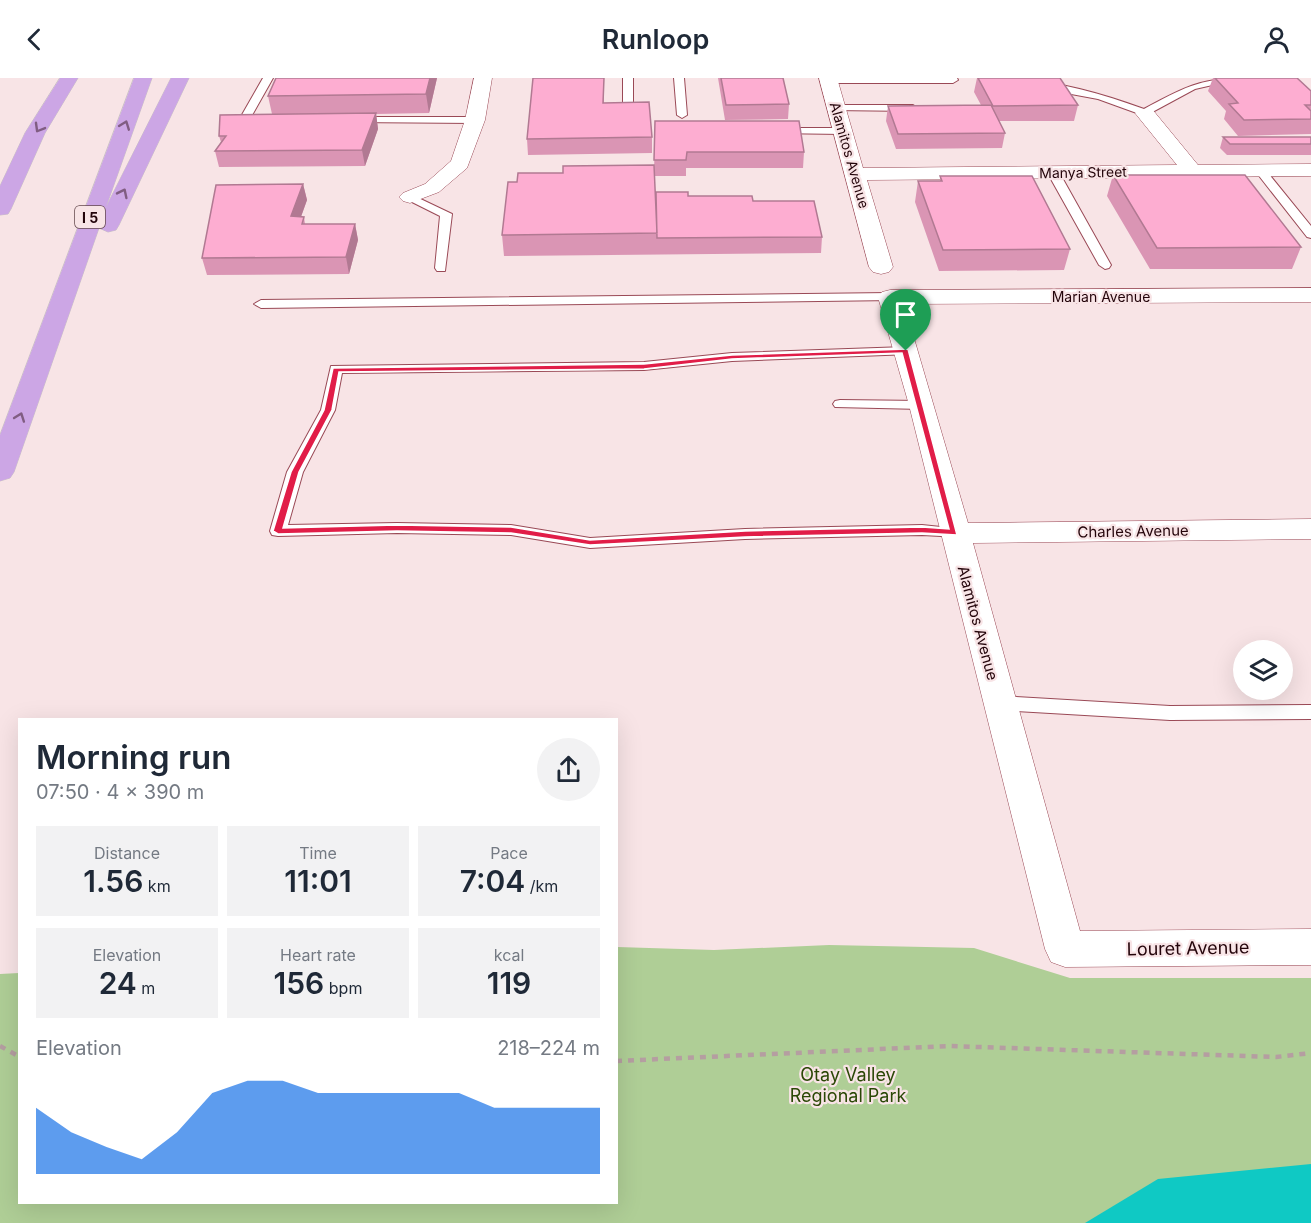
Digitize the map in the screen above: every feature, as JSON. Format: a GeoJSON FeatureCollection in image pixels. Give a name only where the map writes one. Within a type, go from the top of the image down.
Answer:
{"type":"FeatureCollection","features":[{"type":"Feature","properties":{"kind":"highway"},"geometry":{"type":"LineString","coordinates":[[0,209],[35,133],[69,78]]}},
{"type":"Feature","properties":{"kind":"highway","name":"I 5"},"geometry":{"type":"LineString","coordinates":[[0,472],[42,358],[84,233],[143,78]]}},
{"type":"Feature","properties":{"kind":"highway"},"geometry":{"type":"LineString","coordinates":[[42,358],[180,78]]}},
{"type":"Feature","properties":{"kind":"street"},"geometry":{"type":"LineString","coordinates":[[410,197],[432,188],[460,164],[475,120],[483,78]]}},
{"type":"Feature","properties":{"kind":"street","name":"Alamitos Avenue"},"geometry":{"type":"LineString","coordinates":[[829,79],[881,267]]}},
{"type":"Feature","properties":{"kind":"street"},"geometry":{"type":"LineString","coordinates":[[1145,113],[1192,171]]}},
{"type":"Feature","properties":{"kind":"street","name":"Manya Street"},"geometry":{"type":"LineString","coordinates":[[854,174],[1311,170]]}},
{"type":"Feature","properties":{"kind":"street","name":"Marian Avenue"},"geometry":{"type":"LineString","coordinates":[[890,297],[1311,295]]}},
{"type":"Feature","properties":{"kind":"street","name":"Alamitos Avenue"},"geometry":{"type":"LineString","coordinates":[[890,297],[922,405],[1065,949]]}},
{"type":"Feature","properties":{"kind":"street","name":"Charles Avenue"},"geometry":{"type":"LineString","coordinates":[[954,533],[1311,529]]}},
{"type":"Feature","properties":{"kind":"street","name":"Louret Avenue"},"geometry":{"type":"LineString","coordinates":[[1065,949],[1311,946]]}},
{"type":"Feature","properties":{"kind":"lane"},"geometry":{"type":"LineString","coordinates":[[267,120],[244,120],[268,78]]}},
{"type":"Feature","properties":{"kind":"lane"},"geometry":{"type":"LineString","coordinates":[[628,78],[628,115]]}},
{"type":"Feature","properties":{"kind":"lane"},"geometry":{"type":"LineString","coordinates":[[679,78],[682,115]]}},
{"type":"Feature","properties":{"kind":"lane"},"geometry":{"type":"LineString","coordinates":[[1002,78],[1100,96],[1145,113],[1192,87],[1238,78]]}},
{"type":"Feature","properties":{"kind":"lane"},"geometry":{"type":"LineString","coordinates":[[829,79],[953,80]]}},
{"type":"Feature","properties":{"kind":"lane"},"geometry":{"type":"LineString","coordinates":[[836,108],[928,108]]}},
{"type":"Feature","properties":{"kind":"lane"},"geometry":{"type":"LineString","coordinates":[[336,120],[475,120]]}},
{"type":"Feature","properties":{"kind":"lane"},"geometry":{"type":"LineString","coordinates":[[763,131],[843,131]]}},
{"type":"Feature","properties":{"kind":"lane"},"geometry":{"type":"LineString","coordinates":[[1260,170],[1311,234]]}},
{"type":"Feature","properties":{"kind":"lane"},"geometry":{"type":"LineString","coordinates":[[1053,172],[1105,265]]}},
{"type":"Feature","properties":{"kind":"lane"},"geometry":{"type":"LineString","coordinates":[[410,197],[446,214],[441,268]]}},
{"type":"Feature","properties":{"kind":"lane"},"geometry":{"type":"LineString","coordinates":[[261,304],[890,297]]}},
{"type":"Feature","properties":{"kind":"lane"},"geometry":{"type":"LineString","coordinates":[[906,351],[732,357],[644,366],[336,369],[328,410],[295,472],[278,531],[397,528],[511,530],[590,543],[745,534],[922,530],[954,533]]}},
{"type":"Feature","properties":{"kind":"lane"},"geometry":{"type":"LineString","coordinates":[[840,404],[922,405]]}},
{"type":"Feature","properties":{"kind":"lane"},"geometry":{"type":"LineString","coordinates":[[999,703],[1170,713],[1311,712]]}},
{"type":"Feature","properties":{"kind":"path"},"geometry":{"type":"LineString","coordinates":[[0,1046],[18,1056]]}},
{"type":"Feature","properties":{"kind":"path"},"geometry":{"type":"LineString","coordinates":[[618,1061],[949,1046],[1276,1057],[1311,1053]]}},
{"type":"Feature","properties":{"kind":"green space","name":"Otay Valley Regional Park"},"geometry":{"type":"Polygon","coordinates":[[[829,945],[974,948],[1070,978],[1311,978],[1311,1223],[0,1223],[0,974],[18,973],[18,1204],[618,1204],[618,947],[714,950],[829,945]]]}},
{"type":"Feature","properties":{"kind":"water"},"geometry":{"type":"Polygon","coordinates":[[[1311,1164],[1311,1223],[1085,1223],[1158,1179],[1311,1164]]]}},
{"type":"Feature","properties":{"kind":"building"},"geometry":{"type":"Polygon","coordinates":[[[276,78],[430,78],[426,94],[268,96],[276,78]]]}},
{"type":"Feature","properties":{"kind":"building"},"geometry":{"type":"Polygon","coordinates":[[[533,78],[604,78],[603,103],[649,102],[652,137],[527,139],[533,78]]]}},
{"type":"Feature","properties":{"kind":"building"},"geometry":{"type":"Polygon","coordinates":[[[721,78],[783,78],[789,104],[726,105],[721,78]]]}},
{"type":"Feature","properties":{"kind":"building"},"geometry":{"type":"Polygon","coordinates":[[[978,78],[1060,78],[1078,105],[993,106],[978,78]]]}},
{"type":"Feature","properties":{"kind":"building"},"geometry":{"type":"Polygon","coordinates":[[[1215,78],[1297,78],[1311,91],[1311,105],[1305,105],[1311,111],[1311,119],[1244,120],[1229,104],[1238,103],[1215,78]]]}},
{"type":"Feature","properties":{"kind":"building"},"geometry":{"type":"Polygon","coordinates":[[[991,105],[1005,133],[898,134],[888,106],[991,105]]]}},
{"type":"Feature","properties":{"kind":"building"},"geometry":{"type":"Polygon","coordinates":[[[376,113],[362,150],[215,151],[226,136],[219,136],[220,115],[376,113]]]}},
{"type":"Feature","properties":{"kind":"building"},"geometry":{"type":"Polygon","coordinates":[[[655,121],[799,121],[804,152],[687,152],[686,160],[654,160],[655,121]]]}},
{"type":"Feature","properties":{"kind":"building"},"geometry":{"type":"Polygon","coordinates":[[[1223,137],[1311,137],[1311,144],[1230,144],[1223,137]]]}},
{"type":"Feature","properties":{"kind":"building"},"geometry":{"type":"Polygon","coordinates":[[[654,165],[657,233],[502,235],[508,182],[517,182],[518,173],[563,173],[563,166],[654,165]]]}},
{"type":"Feature","properties":{"kind":"building"},"geometry":{"type":"Polygon","coordinates":[[[1113,175],[1245,175],[1301,247],[1157,248],[1113,175]]]}},
{"type":"Feature","properties":{"kind":"building"},"geometry":{"type":"Polygon","coordinates":[[[940,176],[1032,176],[1070,249],[943,250],[918,181],[942,181],[940,176]]]}},
{"type":"Feature","properties":{"kind":"building"},"geometry":{"type":"Polygon","coordinates":[[[303,184],[291,216],[304,217],[302,224],[355,224],[346,257],[202,258],[216,185],[303,184]]]}},
{"type":"Feature","properties":{"kind":"building"},"geometry":{"type":"Polygon","coordinates":[[[656,192],[688,192],[688,196],[752,196],[753,201],[814,201],[822,237],[657,238],[656,192]]]}},
{"type":"Feature","properties":{"kind":"route"},"geometry":{"type":"LineString","coordinates":[[906,351],[954,533],[922,530],[745,534],[590,543],[511,530],[397,528],[278,531],[295,472],[328,410],[336,369],[644,366],[732,357],[906,351]]}}]}
